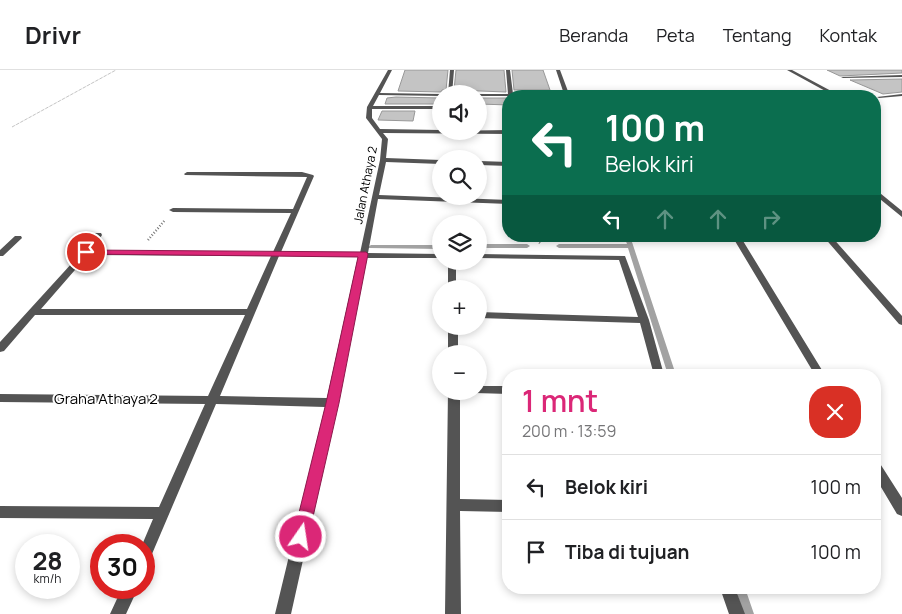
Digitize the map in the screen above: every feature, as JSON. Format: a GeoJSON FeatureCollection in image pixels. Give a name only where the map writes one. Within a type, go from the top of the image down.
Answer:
{"type":"FeatureCollection","features":[{"type":"Feature","properties":{"kind":"street"},"geometry":{"type":"LineString","coordinates":[[370,107],[390,70]]}},
{"type":"Feature","properties":{"kind":"street"},"geometry":{"type":"LineString","coordinates":[[451,85],[452,70]]}},
{"type":"Feature","properties":{"kind":"street"},"geometry":{"type":"LineString","coordinates":[[508,70],[510,90]]}},
{"type":"Feature","properties":{"kind":"street"},"geometry":{"type":"LineString","coordinates":[[558,70],[566,90]]}},
{"type":"Feature","properties":{"kind":"street"},"geometry":{"type":"LineString","coordinates":[[789,70],[827,90]]}},
{"type":"Feature","properties":{"kind":"street"},"geometry":{"type":"LineString","coordinates":[[843,77],[902,76]]}},
{"type":"Feature","properties":{"kind":"street"},"geometry":{"type":"LineString","coordinates":[[378,94],[432,95]]}},
{"type":"Feature","properties":{"kind":"street"},"geometry":{"type":"LineString","coordinates":[[881,96],[902,95]]}},
{"type":"Feature","properties":{"kind":"street"},"geometry":{"type":"LineString","coordinates":[[487,96],[502,96]]}},
{"type":"Feature","properties":{"kind":"street"},"geometry":{"type":"LineString","coordinates":[[370,107],[432,108]]}},
{"type":"Feature","properties":{"kind":"street","name":"Jalan Athaya 2"},"geometry":{"type":"LineString","coordinates":[[363,254],[383,160],[385,138],[369,118],[370,107]]}},
{"type":"Feature","properties":{"kind":"street"},"geometry":{"type":"LineString","coordinates":[[380,131],[502,132]]}},
{"type":"Feature","properties":{"kind":"street"},"geometry":{"type":"LineString","coordinates":[[383,160],[432,162]]}},
{"type":"Feature","properties":{"kind":"street"},"geometry":{"type":"LineString","coordinates":[[487,163],[502,164]]}},
{"type":"Feature","properties":{"kind":"street"},"geometry":{"type":"LineString","coordinates":[[154,534],[311,176],[302,174],[187,174]]}},
{"type":"Feature","properties":{"kind":"street"},"geometry":{"type":"LineString","coordinates":[[881,196],[902,215]]}},
{"type":"Feature","properties":{"kind":"street"},"geometry":{"type":"LineString","coordinates":[[375,197],[502,201]]}},
{"type":"Feature","properties":{"kind":"street"},"geometry":{"type":"LineString","coordinates":[[173,210],[295,211]]}},
{"type":"Feature","properties":{"kind":"street"},"geometry":{"type":"LineString","coordinates":[[0,348],[71,270],[98,235]]}},
{"type":"Feature","properties":{"kind":"street"},"geometry":{"type":"LineString","coordinates":[[0,254],[18,238]]}},
{"type":"Feature","properties":{"kind":"street"},"geometry":{"type":"LineString","coordinates":[[740,242],[816,369]]}},
{"type":"Feature","properties":{"kind":"street"},"geometry":{"type":"LineString","coordinates":[[832,242],[902,322]]}},
{"type":"Feature","properties":{"kind":"street"},"geometry":{"type":"LineString","coordinates":[[86,252],[432,256]]}},
{"type":"Feature","properties":{"kind":"street"},"geometry":{"type":"LineString","coordinates":[[283,614],[332,403],[363,254]]}},
{"type":"Feature","properties":{"kind":"street"},"geometry":{"type":"LineString","coordinates":[[487,256],[618,257],[623,259],[644,320],[657,369]]}},
{"type":"Feature","properties":{"kind":"street"},"geometry":{"type":"LineString","coordinates":[[33,312],[251,312]]}},
{"type":"Feature","properties":{"kind":"street"},"geometry":{"type":"LineString","coordinates":[[487,314],[644,320]]}},
{"type":"Feature","properties":{"kind":"street"},"geometry":{"type":"LineString","coordinates":[[487,390],[502,390]]}},
{"type":"Feature","properties":{"kind":"street","name":"Graha Athaya 2"},"geometry":{"type":"LineString","coordinates":[[0,398],[212,399],[332,403]]}},
{"type":"Feature","properties":{"kind":"street"},"geometry":{"type":"LineString","coordinates":[[453,614],[454,400]]}},
{"type":"Feature","properties":{"kind":"street"},"geometry":{"type":"LineString","coordinates":[[881,476],[902,510]]}},
{"type":"Feature","properties":{"kind":"street"},"geometry":{"type":"LineString","coordinates":[[454,505],[502,506]]}},
{"type":"Feature","properties":{"kind":"street"},"geometry":{"type":"LineString","coordinates":[[0,512],[163,513]]}},
{"type":"Feature","properties":{"kind":"street"},"geometry":{"type":"LineString","coordinates":[[730,594],[737,614]]}},
{"type":"Feature","properties":{"kind":"street"},"geometry":{"type":"LineString","coordinates":[[118,614],[125,599]]}},
{"type":"Feature","properties":{"kind":"path"},"geometry":{"type":"LineString","coordinates":[[12,126],[116,70]]}},
{"type":"Feature","properties":{"kind":"path"},"geometry":{"type":"LineString","coordinates":[[137,254],[173,210]]}},
{"type":"Feature","properties":{"kind":"building"},"geometry":{"type":"Polygon","coordinates":[[[405,70],[448,70],[446,85],[432,85],[432,92],[398,91],[405,70]]]}},
{"type":"Feature","properties":{"kind":"building"},"geometry":{"type":"Polygon","coordinates":[[[456,70],[504,70],[506,90],[502,90],[502,92],[487,91],[487,85],[454,85],[456,70]]]}},
{"type":"Feature","properties":{"kind":"building"},"geometry":{"type":"Polygon","coordinates":[[[512,70],[543,70],[550,90],[514,90],[512,70]]]}},
{"type":"Feature","properties":{"kind":"building"},"geometry":{"type":"Polygon","coordinates":[[[827,70],[902,70],[902,73],[840,76],[827,70]]]}},
{"type":"Feature","properties":{"kind":"building"},"geometry":{"type":"Polygon","coordinates":[[[902,79],[902,92],[883,94],[881,90],[874,90],[850,80],[902,79]]]}},
{"type":"Feature","properties":{"kind":"building"},"geometry":{"type":"Polygon","coordinates":[[[387,98],[432,98],[432,104],[385,104],[387,98]]]}},
{"type":"Feature","properties":{"kind":"building"},"geometry":{"type":"Polygon","coordinates":[[[487,98],[502,98],[502,105],[487,104],[487,98]]]}},
{"type":"Feature","properties":{"kind":"building"},"geometry":{"type":"Polygon","coordinates":[[[382,111],[415,111],[413,121],[378,120],[382,111]]]}},
{"type":"Feature","properties":{"kind":"waterway"},"geometry":{"type":"LineString","coordinates":[[629,242],[630,246]]}},
{"type":"Feature","properties":{"kind":"waterway"},"geometry":{"type":"LineString","coordinates":[[487,246],[527,246]]}},
{"type":"Feature","properties":{"kind":"waterway"},"geometry":{"type":"LineString","coordinates":[[559,246],[630,246]]}},
{"type":"Feature","properties":{"kind":"waterway"},"geometry":{"type":"LineString","coordinates":[[630,246],[670,369]]}},
{"type":"Feature","properties":{"kind":"waterway"},"geometry":{"type":"LineString","coordinates":[[371,247],[432,247]]}},
{"type":"Feature","properties":{"kind":"waterway"},"geometry":{"type":"LineString","coordinates":[[742,594],[749,614]]}},
{"type":"Feature","properties":{"kind":"route"},"geometry":{"type":"LineString","coordinates":[[86,252],[137,254],[363,254],[332,403],[301,537]]}}]}
